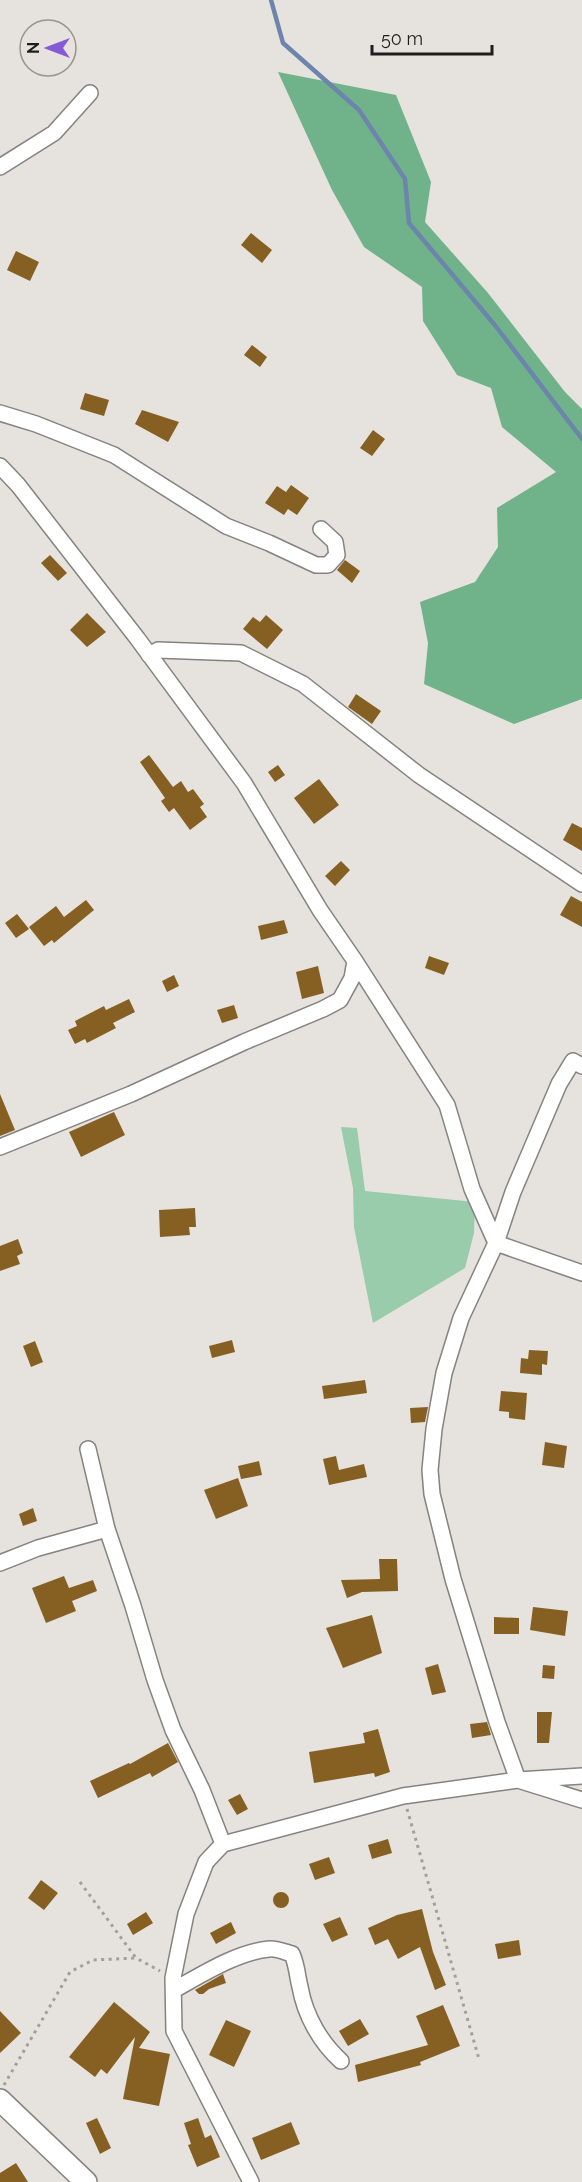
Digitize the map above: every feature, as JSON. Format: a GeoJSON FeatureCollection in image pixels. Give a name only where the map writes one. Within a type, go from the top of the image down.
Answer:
{"type":"FeatureCollection","features":[{"type":"Feature","properties":{"kind":"main road"},"geometry":{"type":"LineString","coordinates":[[0,2100],[86,2182]]}},
{"type":"Feature","properties":{"kind":"street"},"geometry":{"type":"LineString","coordinates":[[0,167],[54,133],[90,93]]}},
{"type":"Feature","properties":{"kind":"street"},"geometry":{"type":"LineString","coordinates":[[0,413],[36,424],[114,455],[226,526],[316,565],[328,565],[337,555],[335,542],[321,529]]}},
{"type":"Feature","properties":{"kind":"street"},"geometry":{"type":"LineString","coordinates":[[0,466],[18,485],[149,655],[244,783],[320,910],[447,1105],[472,1189],[496,1243],[582,1273]]}},
{"type":"Feature","properties":{"kind":"street"},"geometry":{"type":"LineString","coordinates":[[149,655],[158,650],[241,654],[303,684],[419,775],[582,884]]}},
{"type":"Feature","properties":{"kind":"street"},"geometry":{"type":"LineString","coordinates":[[0,1147],[132,1094],[244,1042],[323,1009],[340,1000],[352,978],[355,961]]}},
{"type":"Feature","properties":{"kind":"street"},"geometry":{"type":"LineString","coordinates":[[518,1780],[497,1722],[453,1579],[432,1494],[430,1470],[434,1429],[444,1373],[461,1318],[496,1243],[513,1192],[559,1084],[573,1061],[582,1066]]}},
{"type":"Feature","properties":{"kind":"street"},"geometry":{"type":"LineString","coordinates":[[88,1449],[107,1529],[173,1730],[202,1790],[223,1844]]}},
{"type":"Feature","properties":{"kind":"street"},"geometry":{"type":"LineString","coordinates":[[0,1563],[38,1548],[107,1529]]}},
{"type":"Feature","properties":{"kind":"street"},"geometry":{"type":"LineString","coordinates":[[251,2182],[174,2031],[173,1984],[186,1914],[206,1862],[223,1844],[403,1796],[518,1780],[582,1776]]}},
{"type":"Feature","properties":{"kind":"street"},"geometry":{"type":"LineString","coordinates":[[518,1780],[582,1800]]}},
{"type":"Feature","properties":{"kind":"street"},"geometry":{"type":"LineString","coordinates":[[173,1984],[243,1956],[270,1949],[292,1954],[297,1964],[307,2013],[320,2037],[341,2061]]}},
{"type":"Feature","properties":{"kind":"path"},"geometry":{"type":"LineString","coordinates":[[403,1796],[479,2059]]}},
{"type":"Feature","properties":{"kind":"path"},"geometry":{"type":"LineString","coordinates":[[80,1882],[136,1959],[173,1984]]}},
{"type":"Feature","properties":{"kind":"path"},"geometry":{"type":"LineString","coordinates":[[0,2092],[70,1972],[93,1960],[136,1959]]}},
{"type":"Feature","properties":{"kind":"green space"},"geometry":{"type":"Polygon","coordinates":[[[278,72],[396,95],[431,182],[425,222],[488,293],[565,392],[582,409],[582,699],[514,724],[424,684],[428,643],[420,602],[475,582],[498,547],[497,508],[556,472],[502,427],[491,388],[457,375],[423,321],[422,287],[364,247],[332,190],[278,72]]]}},
{"type":"Feature","properties":{"kind":"green space"},"geometry":{"type":"Polygon","coordinates":[[[341,1127],[357,1128],[365,1191],[475,1202],[474,1233],[465,1268],[373,1323],[354,1227],[353,1188],[341,1127]]]}},
{"type":"Feature","properties":{"kind":"building"},"geometry":{"type":"Polygon","coordinates":[[[251,233],[272,250],[262,263],[241,245],[251,233]]]}},
{"type":"Feature","properties":{"kind":"building"},"geometry":{"type":"Polygon","coordinates":[[[16,251],[39,262],[30,281],[7,270],[16,251]]]}},
{"type":"Feature","properties":{"kind":"building"},"geometry":{"type":"Polygon","coordinates":[[[252,345],[267,357],[260,367],[244,355],[252,345]]]}},
{"type":"Feature","properties":{"kind":"building"},"geometry":{"type":"Polygon","coordinates":[[[85,393],[109,400],[104,416],[80,409],[85,393]]]}},
{"type":"Feature","properties":{"kind":"building"},"geometry":{"type":"Polygon","coordinates":[[[142,410],[179,422],[168,442],[135,424],[142,410]]]}},
{"type":"Feature","properties":{"kind":"building"},"geometry":{"type":"Polygon","coordinates":[[[373,430],[385,439],[372,456],[360,448],[373,430]]]}},
{"type":"Feature","properties":{"kind":"building"},"geometry":{"type":"Polygon","coordinates":[[[291,485],[309,498],[297,515],[288,509],[284,515],[265,503],[277,486],[286,492],[291,485]]]}},
{"type":"Feature","properties":{"kind":"building"},"geometry":{"type":"Polygon","coordinates":[[[50,555],[67,573],[58,581],[41,563],[50,555]]]}},
{"type":"Feature","properties":{"kind":"building"},"geometry":{"type":"Polygon","coordinates":[[[345,560],[360,571],[352,583],[337,570],[345,560]]]}},
{"type":"Feature","properties":{"kind":"building"},"geometry":{"type":"Polygon","coordinates":[[[87,613],[106,632],[87,647],[70,630],[87,613]]]}},
{"type":"Feature","properties":{"kind":"building"},"geometry":{"type":"Polygon","coordinates":[[[266,615],[283,630],[267,649],[243,629],[253,617],[260,622],[266,615]]]}},
{"type":"Feature","properties":{"kind":"building"},"geometry":{"type":"Polygon","coordinates":[[[356,694],[381,711],[372,724],[348,707],[356,694]]]}},
{"type":"Feature","properties":{"kind":"building"},"geometry":{"type":"Polygon","coordinates":[[[149,755],[173,787],[181,781],[188,792],[193,789],[204,804],[200,807],[207,817],[190,830],[174,808],[169,812],[161,801],[165,798],[140,762],[149,755]]]}},
{"type":"Feature","properties":{"kind":"building"},"geometry":{"type":"Polygon","coordinates":[[[278,765],[285,775],[275,782],[268,772],[278,765]]]}},
{"type":"Feature","properties":{"kind":"building"},"geometry":{"type":"Polygon","coordinates":[[[319,779],[339,805],[314,824],[294,798],[319,779]]]}},
{"type":"Feature","properties":{"kind":"building"},"geometry":{"type":"Polygon","coordinates":[[[572,823],[582,828],[582,851],[563,840],[572,823]]]}},
{"type":"Feature","properties":{"kind":"building"},"geometry":{"type":"Polygon","coordinates":[[[341,861],[350,870],[335,886],[325,876],[341,861]]]}},
{"type":"Feature","properties":{"kind":"building"},"geometry":{"type":"Polygon","coordinates":[[[571,896],[582,902],[582,927],[560,915],[571,896]]]}},
{"type":"Feature","properties":{"kind":"building"},"geometry":{"type":"Polygon","coordinates":[[[86,900],[94,910],[54,943],[52,940],[44,946],[29,927],[56,906],[64,917],[86,900]]]}},
{"type":"Feature","properties":{"kind":"building"},"geometry":{"type":"Polygon","coordinates":[[[17,914],[29,929],[16,938],[5,923],[17,914]]]}},
{"type":"Feature","properties":{"kind":"building"},"geometry":{"type":"Polygon","coordinates":[[[284,920],[288,933],[261,940],[258,926],[284,920]]]}},
{"type":"Feature","properties":{"kind":"building"},"geometry":{"type":"Polygon","coordinates":[[[429,956],[449,963],[444,975],[425,968],[429,956]]]}},
{"type":"Feature","properties":{"kind":"building"},"geometry":{"type":"Polygon","coordinates":[[[318,966],[324,993],[302,999],[296,972],[318,966]]]}},
{"type":"Feature","properties":{"kind":"building"},"geometry":{"type":"Polygon","coordinates":[[[174,975],[179,986],[167,992],[162,981],[174,975]]]}},
{"type":"Feature","properties":{"kind":"building"},"geometry":{"type":"Polygon","coordinates":[[[129,999],[135,1012],[113,1023],[116,1028],[87,1043],[85,1039],[75,1044],[68,1030],[77,1026],[75,1021],[104,1006],[106,1010],[129,999]]]}},
{"type":"Feature","properties":{"kind":"building"},"geometry":{"type":"Polygon","coordinates":[[[234,1005],[238,1018],[222,1023],[217,1010],[234,1005]]]}},
{"type":"Feature","properties":{"kind":"building"},"geometry":{"type":"Polygon","coordinates":[[[0,1094],[15,1130],[0,1136],[0,1094]]]}},
{"type":"Feature","properties":{"kind":"building"},"geometry":{"type":"Polygon","coordinates":[[[114,1112],[125,1135],[81,1157],[69,1132],[114,1112]]]}},
{"type":"Feature","properties":{"kind":"building"},"geometry":{"type":"Polygon","coordinates":[[[195,1208],[196,1227],[189,1227],[190,1235],[160,1237],[159,1210],[195,1208]]]}},
{"type":"Feature","properties":{"kind":"building"},"geometry":{"type":"Polygon","coordinates":[[[18,1239],[23,1253],[17,1256],[20,1264],[0,1271],[0,1246],[18,1239]]]}},
{"type":"Feature","properties":{"kind":"building"},"geometry":{"type":"Polygon","coordinates":[[[232,1340],[235,1352],[212,1358],[209,1346],[232,1340]]]}},
{"type":"Feature","properties":{"kind":"building"},"geometry":{"type":"Polygon","coordinates":[[[35,1341],[43,1362],[31,1367],[23,1346],[35,1341]]]}},
{"type":"Feature","properties":{"kind":"building"},"geometry":{"type":"Polygon","coordinates":[[[529,1350],[548,1351],[547,1365],[542,1364],[542,1375],[520,1373],[521,1358],[528,1359],[529,1350]]]}},
{"type":"Feature","properties":{"kind":"building"},"geometry":{"type":"Polygon","coordinates":[[[365,1380],[367,1393],[324,1399],[322,1386],[365,1380]]]}},
{"type":"Feature","properties":{"kind":"building"},"geometry":{"type":"Polygon","coordinates":[[[501,1391],[527,1393],[525,1420],[509,1418],[509,1412],[499,1411],[501,1391]]]}},
{"type":"Feature","properties":{"kind":"building"},"geometry":{"type":"Polygon","coordinates":[[[428,1407],[425,1422],[411,1423],[410,1408],[428,1407]]]}},
{"type":"Feature","properties":{"kind":"building"},"geometry":{"type":"Polygon","coordinates":[[[545,1442],[567,1446],[564,1468],[542,1465],[545,1442]]]}},
{"type":"Feature","properties":{"kind":"building"},"geometry":{"type":"Polygon","coordinates":[[[336,1456],[339,1470],[364,1464],[367,1477],[329,1485],[323,1459],[336,1456]]]}},
{"type":"Feature","properties":{"kind":"building"},"geometry":{"type":"Polygon","coordinates":[[[259,1461],[262,1475],[241,1479],[238,1466],[259,1461]]]}},
{"type":"Feature","properties":{"kind":"building"},"geometry":{"type":"Polygon","coordinates":[[[238,1478],[248,1506],[216,1519],[204,1490],[238,1478]]]}},
{"type":"Feature","properties":{"kind":"building"},"geometry":{"type":"Polygon","coordinates":[[[33,1508],[37,1521],[23,1526],[19,1514],[33,1508]]]}},
{"type":"Feature","properties":{"kind":"building"},"geometry":{"type":"Polygon","coordinates":[[[379,1559],[397,1559],[398,1591],[362,1592],[347,1598],[341,1580],[380,1579],[379,1559]]]}},
{"type":"Feature","properties":{"kind":"building"},"geometry":{"type":"Polygon","coordinates":[[[64,1576],[69,1588],[93,1580],[97,1591],[72,1601],[76,1611],[46,1623],[32,1588],[64,1576]]]}},
{"type":"Feature","properties":{"kind":"building"},"geometry":{"type":"Polygon","coordinates":[[[533,1607],[568,1611],[565,1636],[530,1630],[533,1607]]]}},
{"type":"Feature","properties":{"kind":"building"},"geometry":{"type":"Polygon","coordinates":[[[372,1615],[382,1653],[343,1668],[326,1628],[372,1615]]]}},
{"type":"Feature","properties":{"kind":"building"},"geometry":{"type":"Polygon","coordinates":[[[494,1617],[519,1618],[519,1634],[494,1634],[494,1617]]]}},
{"type":"Feature","properties":{"kind":"building"},"geometry":{"type":"Polygon","coordinates":[[[438,1664],[446,1692],[432,1695],[425,1668],[438,1664]]]}},
{"type":"Feature","properties":{"kind":"building"},"geometry":{"type":"Polygon","coordinates":[[[543,1665],[555,1666],[554,1679],[542,1678],[543,1665]]]}},
{"type":"Feature","properties":{"kind":"building"},"geometry":{"type":"Polygon","coordinates":[[[537,1712],[552,1712],[549,1743],[537,1743],[537,1712]]]}},
{"type":"Feature","properties":{"kind":"building"},"geometry":{"type":"Polygon","coordinates":[[[487,1722],[491,1735],[472,1738],[470,1724],[487,1722]]]}},
{"type":"Feature","properties":{"kind":"building"},"geometry":{"type":"Polygon","coordinates":[[[378,1729],[390,1772],[375,1777],[374,1773],[314,1783],[309,1752],[365,1743],[363,1733],[378,1729]]]}},
{"type":"Feature","properties":{"kind":"building"},"geometry":{"type":"Polygon","coordinates":[[[168,1743],[178,1762],[152,1777],[150,1773],[98,1798],[90,1781],[130,1764],[168,1743]]]}},
{"type":"Feature","properties":{"kind":"building"},"geometry":{"type":"Polygon","coordinates":[[[240,1794],[248,1809],[237,1815],[228,1800],[240,1794]]]}},
{"type":"Feature","properties":{"kind":"building"},"geometry":{"type":"Polygon","coordinates":[[[388,1839],[392,1853],[372,1859],[368,1845],[388,1839]]]}},
{"type":"Feature","properties":{"kind":"building"},"geometry":{"type":"Polygon","coordinates":[[[329,1857],[335,1873],[315,1880],[309,1864],[329,1857]]]}},
{"type":"Feature","properties":{"kind":"building"},"geometry":{"type":"Polygon","coordinates":[[[41,1880],[58,1893],[44,1910],[28,1898],[41,1880]]]}},
{"type":"Feature","properties":{"kind":"building"},"geometry":{"type":"Polygon","coordinates":[[[278,1892],[284,1892],[289,1900],[287,1906],[278,1908],[273,1903],[273,1897],[278,1892]]]}},
{"type":"Feature","properties":{"kind":"building"},"geometry":{"type":"Polygon","coordinates":[[[422,1909],[433,1952],[446,1985],[435,1990],[420,1947],[398,1959],[388,1939],[375,1945],[368,1928],[397,1915],[422,1909]]]}},
{"type":"Feature","properties":{"kind":"building"},"geometry":{"type":"Polygon","coordinates":[[[146,1912],[153,1923],[133,1935],[127,1924],[146,1912]]]}},
{"type":"Feature","properties":{"kind":"building"},"geometry":{"type":"Polygon","coordinates":[[[340,1917],[348,1935],[332,1942],[323,1924],[340,1917]]]}},
{"type":"Feature","properties":{"kind":"building"},"geometry":{"type":"Polygon","coordinates":[[[231,1922],[236,1933],[216,1944],[210,1933],[231,1922]]]}},
{"type":"Feature","properties":{"kind":"building"},"geometry":{"type":"Polygon","coordinates":[[[519,1940],[521,1955],[498,1959],[495,1944],[519,1940]]]}},
{"type":"Feature","properties":{"kind":"building"},"geometry":{"type":"Polygon","coordinates":[[[223,1974],[226,1983],[209,1989],[203,1994],[195,1990],[223,1974]]]}},
{"type":"Feature","properties":{"kind":"building"},"geometry":{"type":"Polygon","coordinates":[[[114,2002],[150,2032],[139,2048],[170,2054],[159,2106],[123,2099],[135,2037],[107,2074],[101,2069],[95,2077],[69,2057],[114,2002]]]}},
{"type":"Feature","properties":{"kind":"building"},"geometry":{"type":"Polygon","coordinates":[[[443,2005],[460,2046],[420,2062],[421,2065],[358,2082],[355,2065],[428,2045],[416,2016],[443,2005]]]}},
{"type":"Feature","properties":{"kind":"building"},"geometry":{"type":"Polygon","coordinates":[[[0,2011],[21,2033],[0,2053],[0,2011]]]}},
{"type":"Feature","properties":{"kind":"building"},"geometry":{"type":"Polygon","coordinates":[[[360,2019],[369,2034],[348,2046],[339,2031],[360,2019]]]}},
{"type":"Feature","properties":{"kind":"building"},"geometry":{"type":"Polygon","coordinates":[[[226,2020],[251,2031],[234,2067],[209,2055],[226,2020]]]}},
{"type":"Feature","properties":{"kind":"building"},"geometry":{"type":"Polygon","coordinates":[[[97,2118],[111,2148],[100,2154],[86,2123],[97,2118]]]}},
{"type":"Feature","properties":{"kind":"building"},"geometry":{"type":"Polygon","coordinates":[[[198,2118],[205,2138],[211,2135],[220,2157],[197,2167],[188,2145],[191,2144],[184,2123],[198,2118]]]}},
{"type":"Feature","properties":{"kind":"building"},"geometry":{"type":"Polygon","coordinates":[[[291,2122],[300,2144],[261,2160],[252,2138],[291,2122]]]}},
{"type":"Feature","properties":{"kind":"building"},"geometry":{"type":"Polygon","coordinates":[[[16,2163],[28,2182],[0,2182],[0,2173],[16,2163]]]}},
{"type":"Feature","properties":{"kind":"waterway"},"geometry":{"type":"LineString","coordinates":[[271,0],[283,43],[359,110],[405,179],[409,223],[494,324],[582,439]]}}]}
